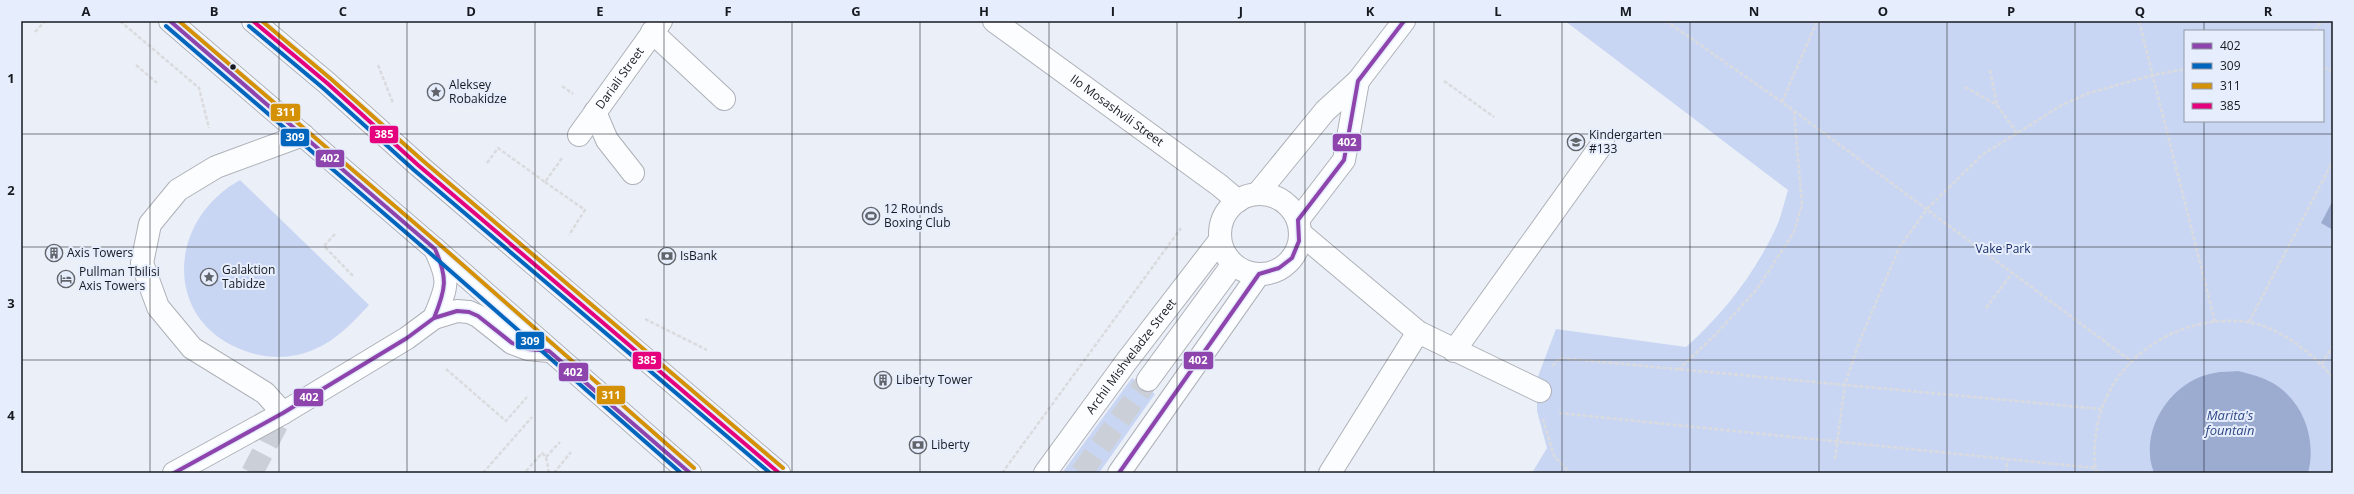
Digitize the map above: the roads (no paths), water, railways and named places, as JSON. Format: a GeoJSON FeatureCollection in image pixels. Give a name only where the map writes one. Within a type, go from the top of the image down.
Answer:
{"type":"FeatureCollection","features":[{"type":"Feature","properties":{"kind":"street"},"geometry":{"type":"LineString","coordinates":[[170,21],[435,249],[549,351],[690,473]]}},
{"type":"Feature","properties":{"kind":"street"},"geometry":{"type":"LineString","coordinates":[[253,21],[327,83],[418,165],[779,473]]}},
{"type":"Feature","properties":{"kind":"street","name":"Ilo Mosashvili Street"},"geometry":{"type":"LineString","coordinates":[[994,21],[1219,184],[1248,197]]}},
{"type":"Feature","properties":{"kind":"street"},"geometry":{"type":"LineString","coordinates":[[1248,197],[1325,111],[1358,81],[1404,21]]}},
{"type":"Feature","properties":{"kind":"street"},"geometry":{"type":"LineString","coordinates":[[657,27],[724,99]]}},
{"type":"Feature","properties":{"kind":"street","name":"Dariali Street"},"geometry":{"type":"LineString","coordinates":[[579,135],[657,27]]}},
{"type":"Feature","properties":{"kind":"street"},"geometry":{"type":"LineString","coordinates":[[1299,227],[1344,160],[1358,81]]}},
{"type":"Feature","properties":{"kind":"street"},"geometry":{"type":"LineString","coordinates":[[595,112],[607,140],[633,173]]}},
{"type":"Feature","properties":{"kind":"street"},"geometry":{"type":"LineString","coordinates":[[283,413],[265,393],[192,348],[158,307],[142,263],[150,224],[178,190],[216,167],[303,135]]}},
{"type":"Feature","properties":{"kind":"street"},"geometry":{"type":"LineString","coordinates":[[1454,351],[1603,143]]}},
{"type":"Feature","properties":{"kind":"street"},"geometry":{"type":"LineString","coordinates":[[1271,195],[1283,200],[1292,209],[1299,227],[1299,246],[1293,258],[1284,266],[1272,272],[1259,274],[1245,271],[1233,264],[1225,254],[1220,240],[1220,227],[1224,214],[1233,203],[1248,197],[1271,195]]}},
{"type":"Feature","properties":{"kind":"street"},"geometry":{"type":"LineString","coordinates":[[1299,227],[1418,332],[1540,401]]}},
{"type":"Feature","properties":{"kind":"street","name":"Archil Mishveladze Street"},"geometry":{"type":"LineString","coordinates":[[1045,473],[1126,362],[1220,240]]}},
{"type":"Feature","properties":{"kind":"street"},"geometry":{"type":"LineString","coordinates":[[434,318],[447,284],[445,271],[435,249]]}},
{"type":"Feature","properties":{"kind":"street"},"geometry":{"type":"LineString","coordinates":[[1148,380],[1233,264]]}},
{"type":"Feature","properties":{"kind":"street"},"geometry":{"type":"LineString","coordinates":[[1119,473],[1259,274]]}},
{"type":"Feature","properties":{"kind":"street"},"geometry":{"type":"LineString","coordinates":[[174,473],[283,413],[407,338],[434,318],[456,311],[469,312],[478,316],[512,343],[528,349],[549,351]]}},
{"type":"Feature","properties":{"kind":"street"},"geometry":{"type":"LineString","coordinates":[[1330,473],[1418,332]]}},
{"type":"Feature","properties":{"kind":"water"},"geometry":{"type":"Polygon","coordinates":[[[2333,200],[2333,230],[2321,223],[2333,200]]]}},
{"type":"Feature","properties":{"kind":"water","name":"Marita's fountain"},"geometry":{"type":"Polygon","coordinates":[[[2238,371],[2259,377],[2275,385],[2287,394],[2296,404],[2308,430],[2310,459],[2308,473],[2154,473],[2150,460],[2150,441],[2159,414],[2167,402],[2188,383],[2201,377],[2217,372],[2238,371]]]}},
{"type":"Feature","properties":{"kind":"tunnel"},"geometry":{"type":"LineString","coordinates":[[1081,473],[1148,380]]}},
{"type":"Feature","properties":{"kind":"tunnel"},"geometry":{"type":"LineString","coordinates":[[252,473],[283,413]]}},
{"type":"Feature","properties":{"kind":"place","name":"Aleksey Robakidze"},"geometry":{"type":"Point","coordinates":[436,92]}},
{"type":"Feature","properties":{"kind":"place","name":"Kindergarten #133"},"geometry":{"type":"Point","coordinates":[1576,142]}},
{"type":"Feature","properties":{"kind":"place","name":"12 Rounds Boxing Club"},"geometry":{"type":"Point","coordinates":[871,216]}},
{"type":"Feature","properties":{"kind":"place","name":"Axis Towers"},"geometry":{"type":"Point","coordinates":[54,253]}},
{"type":"Feature","properties":{"kind":"place","name":"IsBank"},"geometry":{"type":"Point","coordinates":[667,256]}},
{"type":"Feature","properties":{"kind":"place","name":"Galaktion Tabidze"},"geometry":{"type":"Point","coordinates":[209,277]}},
{"type":"Feature","properties":{"kind":"place","name":"Pullman Tbilisi Axis Towers"},"geometry":{"type":"Point","coordinates":[66,279]}},
{"type":"Feature","properties":{"kind":"place","name":"Liberty Tower"},"geometry":{"type":"Point","coordinates":[883,380]}},
{"type":"Feature","properties":{"kind":"place","name":"Liberty"},"geometry":{"type":"Point","coordinates":[918,445]}},
{"type":"Feature","properties":{"kind":"park label","name":"Vake Park"},"geometry":{"type":"Point","coordinates":[2003,249]}}]}
